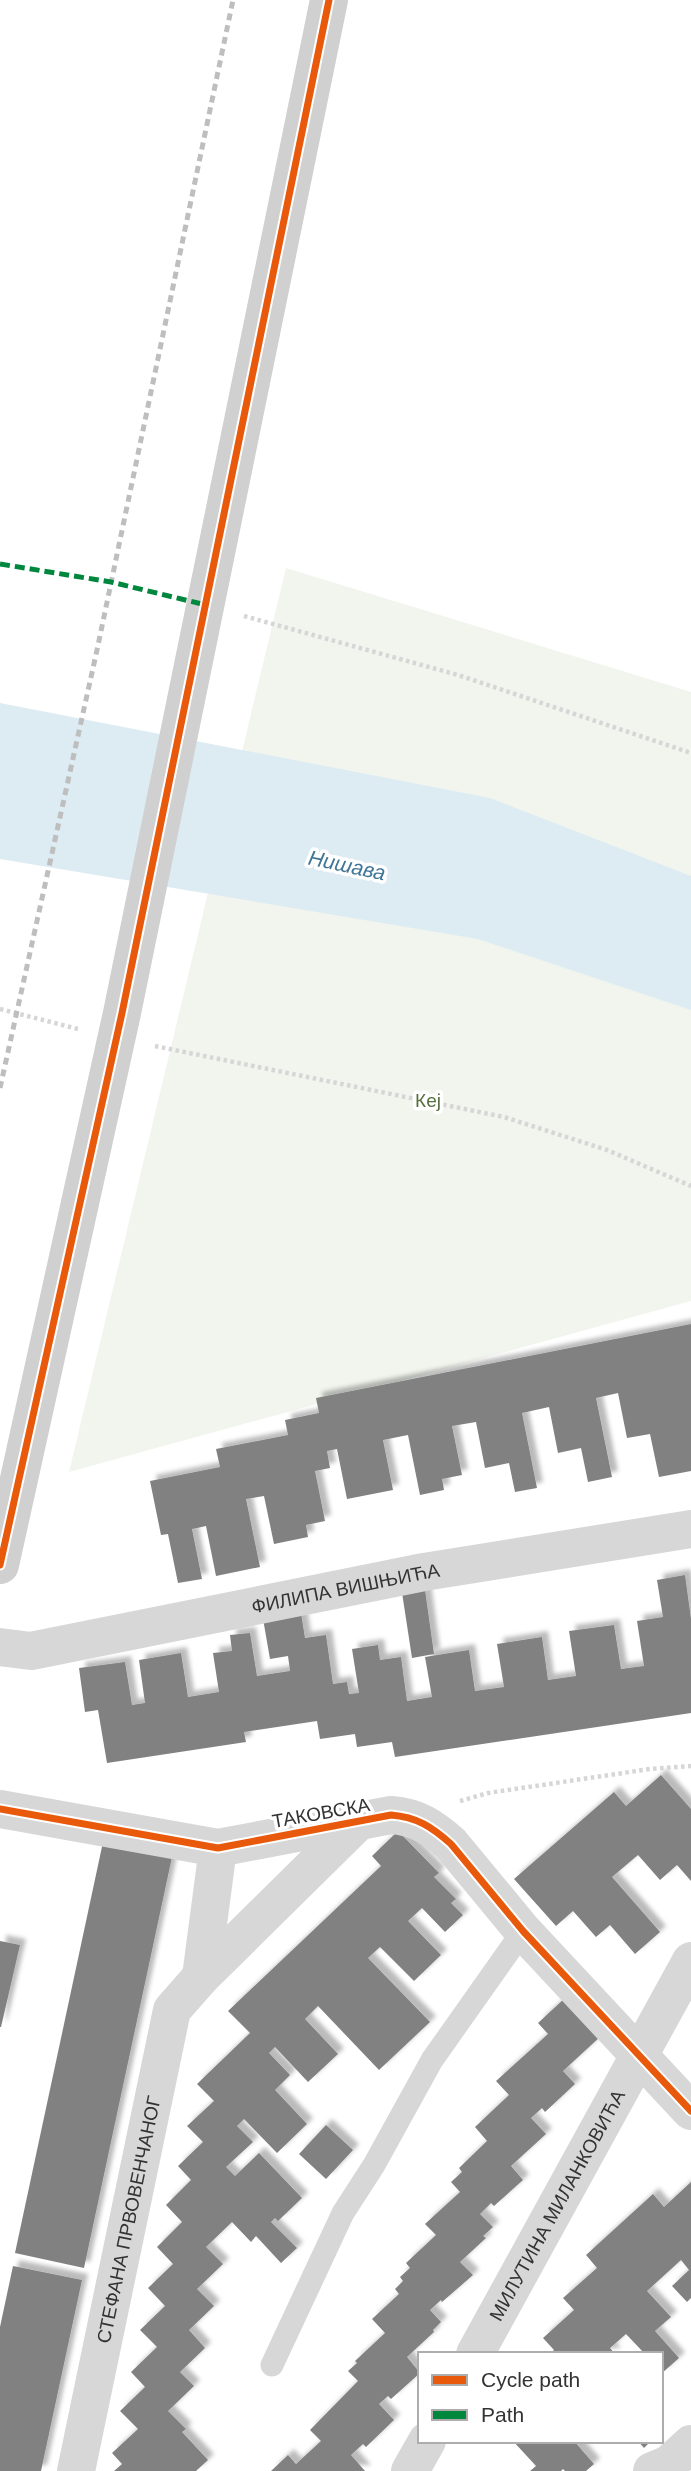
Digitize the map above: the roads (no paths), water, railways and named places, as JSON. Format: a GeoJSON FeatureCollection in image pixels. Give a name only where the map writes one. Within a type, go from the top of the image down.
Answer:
{"type":"FeatureCollection","features":[{"type":"Feature","properties":{"kind":"street"},"geometry":{"type":"LineString","coordinates":[[0,1565],[119,1026],[329,0]]}},
{"type":"Feature","properties":{"kind":"street","name":"ФИЛИПА ВИШЊИЋА"},"geometry":{"type":"LineString","coordinates":[[0,1647],[31,1651],[424,1572],[691,1529]]}},
{"type":"Feature","properties":{"kind":"street","name":"ТАКОВСКА"},"geometry":{"type":"LineString","coordinates":[[0,1809],[218,1847],[391,1815],[406,1816],[418,1820],[444,1838],[523,1931]]}},
{"type":"Feature","properties":{"kind":"street","name":"СТЕФАНА ПРВОВЕНЧАНОГ"},"geometry":{"type":"LineString","coordinates":[[76,2471],[172,2010],[201,1977],[359,1821]]}},
{"type":"Feature","properties":{"kind":"street"},"geometry":{"type":"LineString","coordinates":[[201,1977],[218,1847]]}},
{"type":"Feature","properties":{"kind":"street"},"geometry":{"type":"LineString","coordinates":[[523,1931],[691,2111]]}},
{"type":"Feature","properties":{"kind":"street"},"geometry":{"type":"LineString","coordinates":[[640,2057],[691,1961]]}},
{"type":"Feature","properties":{"kind":"street","name":"МИЛУТИНА МИЛАНКОВИЋА"},"geometry":{"type":"LineString","coordinates":[[476,2352],[640,2057]]}},
{"type":"Feature","properties":{"kind":"street"},"geometry":{"type":"LineString","coordinates":[[410,2471],[425,2443]]}},
{"type":"Feature","properties":{"kind":"street"},"geometry":{"type":"LineString","coordinates":[[652,2471],[669,2464],[691,2444]]}},
{"type":"Feature","properties":{"kind":"lane"},"geometry":{"type":"LineString","coordinates":[[272,2365],[343,2213],[374,2165],[432,2060],[523,1931]]}},
{"type":"Feature","properties":{"kind":"water","name":"Нишава"},"geometry":{"type":"Polygon","coordinates":[[[0,703],[490,798],[691,876],[691,1010],[478,939],[0,859],[0,703]]]}},
{"type":"Feature","properties":{"kind":"railway"},"geometry":{"type":"LineString","coordinates":[[0,1088],[97,650],[233,0]]}},
{"type":"Feature","properties":{"kind":"park label","name":"Кеј"},"geometry":{"type":"Point","coordinates":[428,1100]}}]}
